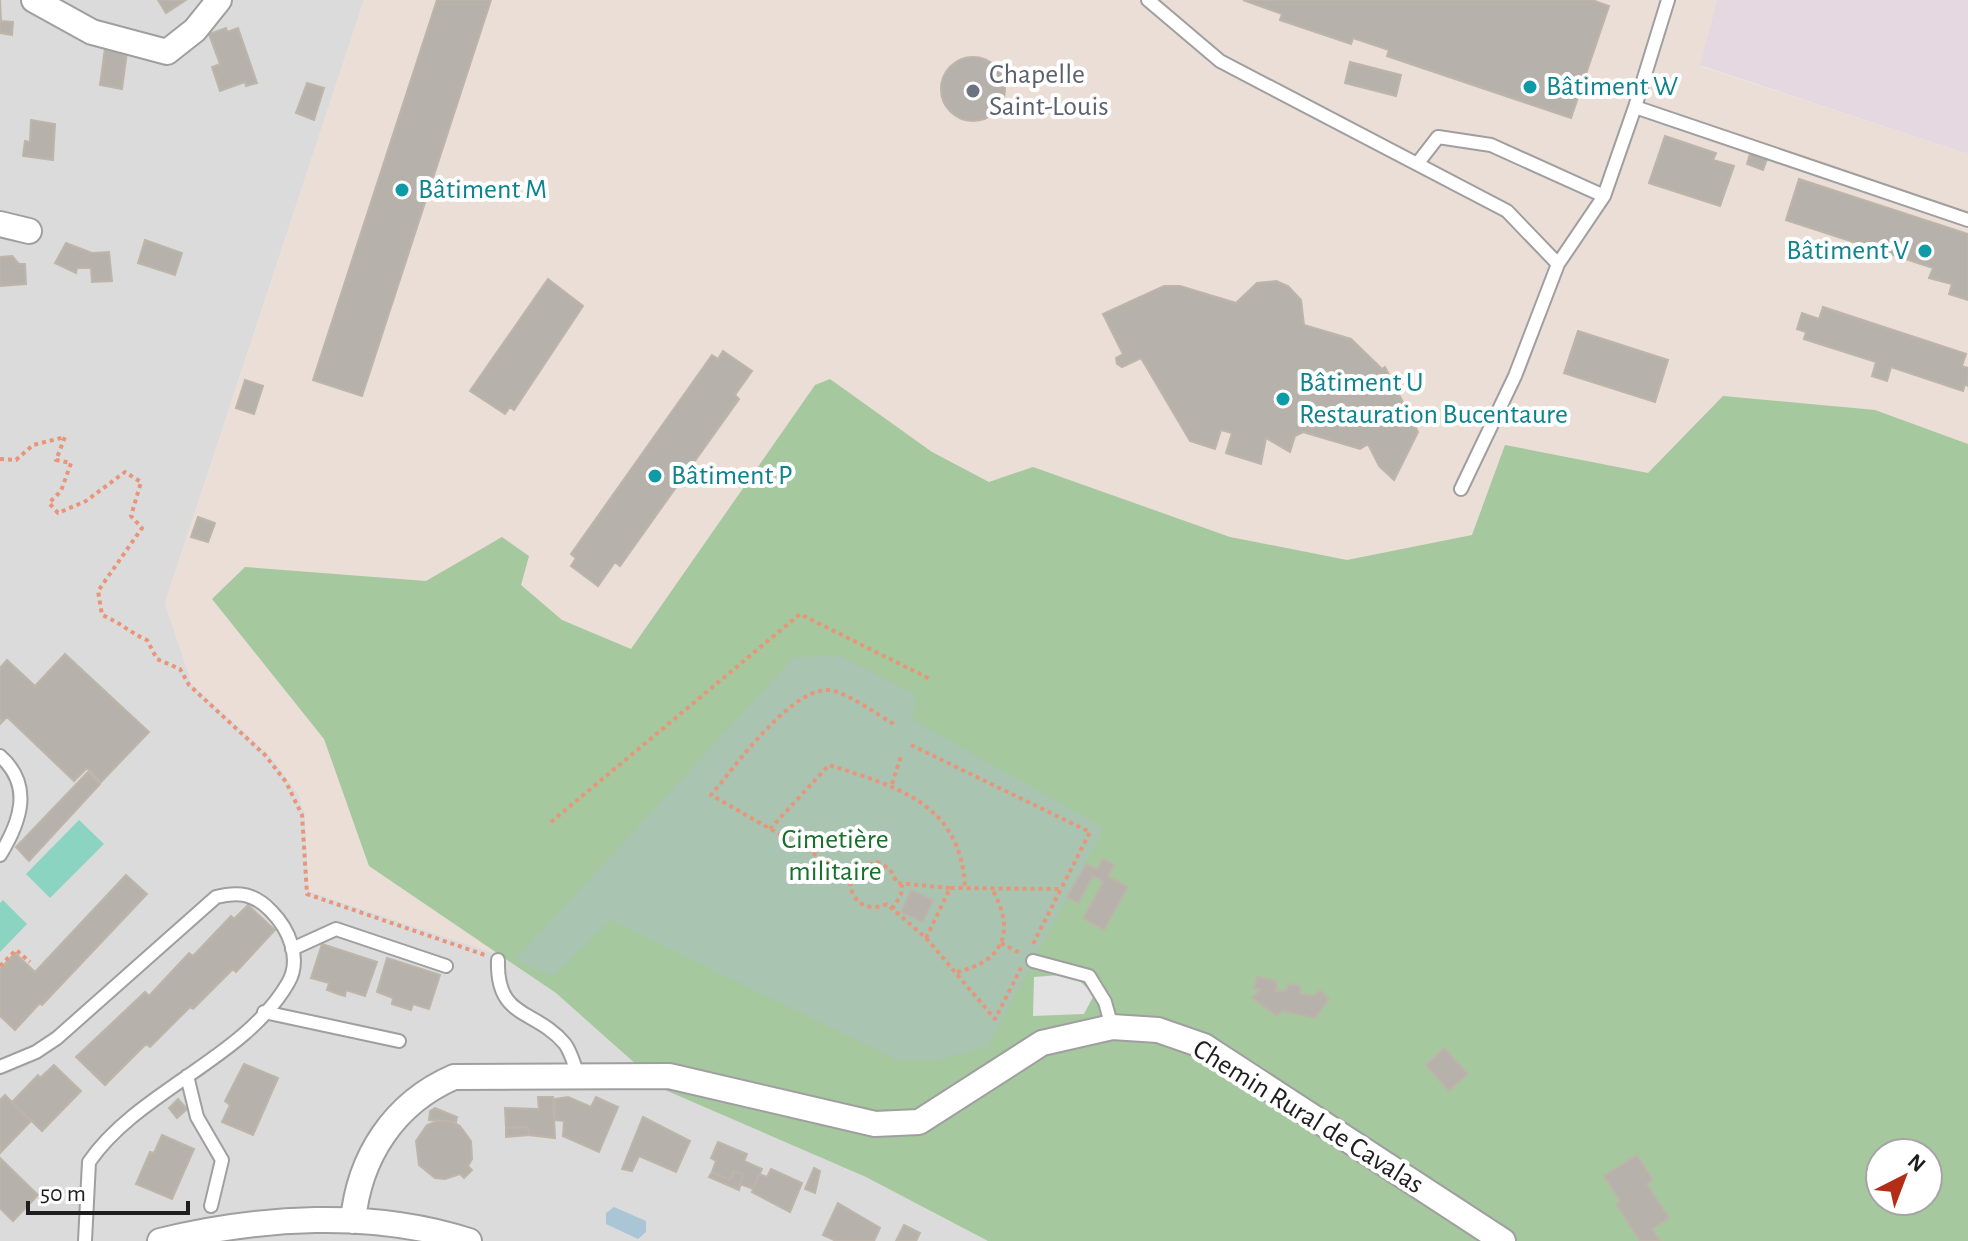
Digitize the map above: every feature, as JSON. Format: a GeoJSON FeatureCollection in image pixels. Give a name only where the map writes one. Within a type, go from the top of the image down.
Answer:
{"type":"FeatureCollection","features":[{"type":"Feature","properties":{"kind":"street"},"geometry":{"type":"LineString","coordinates":[[34,0],[92,32],[167,52],[195,30],[219,0]]}},
{"type":"Feature","properties":{"kind":"street"},"geometry":{"type":"LineString","coordinates":[[195,30],[210,0]]}},
{"type":"Feature","properties":{"kind":"street"},"geometry":{"type":"LineString","coordinates":[[0,224],[29,231]]}},
{"type":"Feature","properties":{"kind":"street","name":"Chemin Rural de Cavalas"},"geometry":{"type":"LineString","coordinates":[[353,1221],[360,1184],[374,1150],[402,1110],[424,1090],[454,1077],[578,1074],[669,1076],[875,1124],[919,1122],[1042,1043],[1112,1027],[1158,1030],[1204,1046],[1503,1241]]}},
{"type":"Feature","properties":{"kind":"street"},"geometry":{"type":"LineString","coordinates":[[160,1241],[256,1226],[353,1221],[396,1232],[469,1241]]}},
{"type":"Feature","properties":{"kind":"lane"},"geometry":{"type":"LineString","coordinates":[[1148,0],[1220,61],[1507,211],[1558,264]]}},
{"type":"Feature","properties":{"kind":"lane"},"geometry":{"type":"LineString","coordinates":[[1461,489],[1515,376],[1558,264],[1604,196],[1668,0]]}},
{"type":"Feature","properties":{"kind":"lane"},"geometry":{"type":"LineString","coordinates":[[1635,107],[1968,220]]}},
{"type":"Feature","properties":{"kind":"lane"},"geometry":{"type":"LineString","coordinates":[[1417,164],[1438,137],[1491,145],[1604,196]]}},
{"type":"Feature","properties":{"kind":"lane"},"geometry":{"type":"LineString","coordinates":[[0,756],[16,773],[23,796],[16,824],[0,855]]}},
{"type":"Feature","properties":{"kind":"lane"},"geometry":{"type":"LineString","coordinates":[[0,1067],[36,1052],[57,1038],[216,897],[245,894],[258,899],[282,923],[292,949],[288,983],[264,1012],[121,1129],[89,1162],[85,1241]]}},
{"type":"Feature","properties":{"kind":"lane"},"geometry":{"type":"LineString","coordinates":[[292,949],[336,929],[446,966]]}},
{"type":"Feature","properties":{"kind":"lane"},"geometry":{"type":"LineString","coordinates":[[498,960],[497,983],[505,1000],[565,1045],[578,1074]]}},
{"type":"Feature","properties":{"kind":"lane"},"geometry":{"type":"LineString","coordinates":[[1033,961],[1089,976],[1105,1002],[1112,1027]]}},
{"type":"Feature","properties":{"kind":"lane"},"geometry":{"type":"LineString","coordinates":[[264,1012],[399,1041]]}},
{"type":"Feature","properties":{"kind":"lane"},"geometry":{"type":"LineString","coordinates":[[187,1076],[198,1121],[222,1160],[211,1206]]}},
{"type":"Feature","properties":{"kind":"path"},"geometry":{"type":"LineString","coordinates":[[0,459],[16,460],[33,445],[65,437],[56,460],[71,463],[61,491],[49,503],[58,513],[86,501],[125,472],[141,482],[131,516],[142,528],[98,591],[102,615],[123,623],[131,634],[147,640],[157,659],[180,669],[189,685],[265,755],[286,782],[302,815],[307,894],[498,960]]}},
{"type":"Feature","properties":{"kind":"path"},"geometry":{"type":"LineString","coordinates":[[551,822],[800,614],[932,680]]}},
{"type":"Feature","properties":{"kind":"path"},"geometry":{"type":"LineString","coordinates":[[852,876],[711,795],[790,705],[814,692],[833,691],[894,724]]}},
{"type":"Feature","properties":{"kind":"path"},"geometry":{"type":"LineString","coordinates":[[911,745],[1090,832],[995,1019],[926,938],[887,904],[871,908],[856,900],[850,884],[852,876],[862,864],[877,862],[890,869],[897,883],[902,884],[965,889],[1061,889]]}},
{"type":"Feature","properties":{"kind":"path"},"geometry":{"type":"LineString","coordinates":[[892,785],[901,756]]}},
{"type":"Feature","properties":{"kind":"path"},"geometry":{"type":"LineString","coordinates":[[770,829],[829,765],[892,785],[915,797],[941,821],[955,840],[964,863],[965,889]]}},
{"type":"Feature","properties":{"kind":"path"},"geometry":{"type":"LineString","coordinates":[[892,909],[901,895],[902,884]]}},
{"type":"Feature","properties":{"kind":"path"},"geometry":{"type":"LineString","coordinates":[[926,938],[950,888]]}},
{"type":"Feature","properties":{"kind":"path"},"geometry":{"type":"LineString","coordinates":[[956,973],[989,960],[1001,943],[1006,925],[992,889]]}},
{"type":"Feature","properties":{"kind":"path"},"geometry":{"type":"LineString","coordinates":[[0,966],[16,950],[30,962]]}},
{"type":"Feature","properties":{"kind":"shaded area"},"geometry":{"type":"Polygon","coordinates":[[[0,0],[364,0],[165,603],[192,684],[270,755],[299,795],[305,814],[309,891],[515,960],[1788,1241],[0,1241],[0,0]]]}},
{"type":"Feature","properties":{"kind":"shaded area"},"geometry":{"type":"Polygon","coordinates":[[[364,0],[1717,0],[1700,66],[1968,154],[1968,1241],[515,960],[309,891],[305,814],[299,795],[270,755],[192,684],[165,603],[364,0]]]}},
{"type":"Feature","properties":{"kind":"shaded area"},"geometry":{"type":"Polygon","coordinates":[[[1717,0],[1968,0],[1968,154],[1699,65],[1717,0]]]}},
{"type":"Feature","properties":{"kind":"shaded area"},"geometry":{"type":"Polygon","coordinates":[[[1073,974],[1094,995],[1084,1014],[1033,1016],[1034,977],[1073,974]]]}},
{"type":"Feature","properties":{"kind":"green space"},"geometry":{"type":"Polygon","coordinates":[[[830,379],[932,452],[989,482],[1033,467],[1230,537],[1347,560],[1472,535],[1505,445],[1648,473],[1723,396],[1875,410],[1968,444],[1968,1241],[988,1241],[866,1177],[665,1090],[556,993],[369,866],[324,739],[212,599],[245,567],[426,581],[502,537],[529,556],[521,585],[562,620],[631,649],[815,385],[830,379]]]}},
{"type":"Feature","properties":{"kind":"green space","name":"Cimetière militaire"},"geometry":{"type":"Polygon","coordinates":[[[841,656],[916,695],[913,720],[1104,828],[988,1046],[937,1060],[897,1060],[611,920],[553,976],[515,960],[794,657],[841,656]]]}},
{"type":"Feature","properties":{"kind":"green space"},"geometry":{"type":"Polygon","coordinates":[[[79,820],[104,844],[50,898],[26,874],[79,820]]]}},
{"type":"Feature","properties":{"kind":"green space"},"geometry":{"type":"Polygon","coordinates":[[[3,900],[27,924],[0,952],[0,903],[3,900]]]}},
{"type":"Feature","properties":{"kind":"water"},"geometry":{"type":"Polygon","coordinates":[[[614,1207],[646,1221],[646,1232],[638,1239],[606,1224],[606,1213],[614,1207]]]}},
{"type":"Feature","properties":{"kind":"building"},"geometry":{"type":"Polygon","coordinates":[[[0,0],[1,21],[13,22],[12,35],[0,33],[0,0]]]}},
{"type":"Feature","properties":{"kind":"building"},"geometry":{"type":"Polygon","coordinates":[[[158,0],[186,0],[166,13],[158,0]]]}},
{"type":"Feature","properties":{"kind":"building","name":"Bâtiment M"},"geometry":{"type":"Polygon","coordinates":[[[437,0],[491,0],[362,396],[313,380],[437,0]]]}},
{"type":"Feature","properties":{"kind":"building","name":"Bâtiment W"},"geometry":{"type":"Polygon","coordinates":[[[1243,0],[1592,0],[1609,6],[1571,118],[1387,56],[1389,50],[1353,38],[1351,44],[1280,20],[1282,14],[1243,0]]]}},
{"type":"Feature","properties":{"kind":"building"},"geometry":{"type":"Polygon","coordinates":[[[226,28],[227,32],[238,28],[257,83],[246,86],[245,82],[220,91],[212,67],[220,64],[209,34],[226,28]]]}},
{"type":"Feature","properties":{"kind":"building"},"geometry":{"type":"Polygon","coordinates":[[[105,48],[127,52],[122,89],[100,85],[105,48]]]}},
{"type":"Feature","properties":{"kind":"building","name":"Chapelle Saint-Louis"},"geometry":{"type":"Polygon","coordinates":[[[973,57],[991,63],[999,71],[1005,89],[999,107],[991,115],[973,121],[955,115],[947,107],[941,89],[947,71],[955,63],[973,57]]]}},
{"type":"Feature","properties":{"kind":"building"},"geometry":{"type":"Polygon","coordinates":[[[1350,62],[1401,75],[1396,96],[1345,83],[1350,62]]]}},
{"type":"Feature","properties":{"kind":"building"},"geometry":{"type":"Polygon","coordinates":[[[307,83],[324,88],[314,120],[296,113],[307,83]]]}},
{"type":"Feature","properties":{"kind":"building"},"geometry":{"type":"Polygon","coordinates":[[[31,120],[55,124],[53,160],[23,156],[25,141],[30,142],[31,120]]]}},
{"type":"Feature","properties":{"kind":"building"},"geometry":{"type":"Polygon","coordinates":[[[1665,136],[1716,153],[1713,160],[1734,166],[1720,206],[1649,183],[1665,136]]]}},
{"type":"Feature","properties":{"kind":"building"},"geometry":{"type":"Polygon","coordinates":[[[1750,154],[1767,159],[1763,170],[1747,164],[1750,154]]]}},
{"type":"Feature","properties":{"kind":"building","name":"Bâtiment V"},"geometry":{"type":"Polygon","coordinates":[[[1799,179],[1968,234],[1968,300],[1949,294],[1952,284],[1929,278],[1933,268],[1786,220],[1799,179]]]}},
{"type":"Feature","properties":{"kind":"building"},"geometry":{"type":"Polygon","coordinates":[[[145,240],[182,253],[175,275],[138,263],[145,240]]]}},
{"type":"Feature","properties":{"kind":"building"},"geometry":{"type":"Polygon","coordinates":[[[66,243],[92,253],[109,252],[112,281],[92,282],[91,268],[77,268],[76,273],[55,263],[66,243]]]}},
{"type":"Feature","properties":{"kind":"building"},"geometry":{"type":"Polygon","coordinates":[[[12,256],[19,264],[25,264],[26,284],[0,286],[0,257],[12,256]]]}},
{"type":"Feature","properties":{"kind":"building"},"geometry":{"type":"Polygon","coordinates":[[[548,279],[583,306],[514,410],[510,407],[505,414],[470,391],[548,279]]]}},
{"type":"Feature","properties":{"kind":"building","name":"Bâtiment U Restauration Bucentaure"},"geometry":{"type":"Polygon","coordinates":[[[1276,281],[1288,286],[1301,300],[1304,325],[1351,339],[1382,369],[1385,367],[1418,432],[1394,480],[1379,466],[1368,444],[1360,449],[1303,432],[1295,436],[1290,452],[1266,438],[1261,464],[1226,453],[1232,433],[1221,430],[1215,449],[1190,441],[1141,358],[1122,367],[1117,364],[1116,358],[1123,354],[1103,314],[1164,286],[1180,286],[1236,303],[1257,283],[1276,281]]]}},
{"type":"Feature","properties":{"kind":"building"},"geometry":{"type":"Polygon","coordinates":[[[1823,307],[1966,354],[1962,366],[1968,368],[1968,386],[1965,384],[1963,391],[1891,367],[1887,381],[1872,376],[1876,362],[1804,339],[1806,332],[1797,329],[1802,313],[1819,319],[1823,307]]]}},
{"type":"Feature","properties":{"kind":"building"},"geometry":{"type":"Polygon","coordinates":[[[1578,331],[1668,360],[1655,402],[1564,373],[1578,331]]]}},
{"type":"Feature","properties":{"kind":"building","name":"Bâtiment P"},"geometry":{"type":"Polygon","coordinates":[[[723,351],[752,371],[735,395],[739,399],[620,566],[615,562],[598,586],[571,566],[576,558],[571,554],[712,355],[718,359],[723,351]]]}},
{"type":"Feature","properties":{"kind":"building"},"geometry":{"type":"Polygon","coordinates":[[[245,380],[263,386],[254,414],[236,408],[245,380]]]}},
{"type":"Feature","properties":{"kind":"building"},"geometry":{"type":"Polygon","coordinates":[[[198,517],[215,523],[208,542],[191,537],[198,517]]]}},
{"type":"Feature","properties":{"kind":"building"},"geometry":{"type":"Polygon","coordinates":[[[65,654],[149,732],[101,782],[87,768],[74,781],[7,717],[0,724],[0,668],[7,660],[35,686],[65,654]]]}},
{"type":"Feature","properties":{"kind":"building"},"geometry":{"type":"Polygon","coordinates":[[[88,772],[100,784],[29,861],[16,847],[88,772]]]}},
{"type":"Feature","properties":{"kind":"building"},"geometry":{"type":"Polygon","coordinates":[[[1103,858],[1114,865],[1108,876],[1128,887],[1104,930],[1083,918],[1103,882],[1093,876],[1078,903],[1067,897],[1086,864],[1097,869],[1103,858]]]}},
{"type":"Feature","properties":{"kind":"building"},"geometry":{"type":"Polygon","coordinates":[[[126,875],[147,894],[15,1030],[0,1016],[0,969],[15,953],[35,972],[126,875]]]}},
{"type":"Feature","properties":{"kind":"building"},"geometry":{"type":"Polygon","coordinates":[[[911,890],[933,900],[923,922],[901,912],[911,890]]]}},
{"type":"Feature","properties":{"kind":"building"},"geometry":{"type":"Polygon","coordinates":[[[248,905],[275,930],[236,972],[233,969],[150,1047],[146,1044],[105,1085],[76,1057],[145,992],[149,996],[189,953],[193,956],[231,916],[234,919],[248,905]]]}},
{"type":"Feature","properties":{"kind":"building"},"geometry":{"type":"Polygon","coordinates":[[[322,944],[377,962],[365,996],[346,990],[345,996],[338,994],[327,990],[329,983],[311,978],[322,944]]]}},
{"type":"Feature","properties":{"kind":"building"},"geometry":{"type":"Polygon","coordinates":[[[387,958],[440,975],[429,1009],[413,1004],[411,1010],[392,1004],[393,998],[377,992],[387,958]]]}},
{"type":"Feature","properties":{"kind":"building"},"geometry":{"type":"Polygon","coordinates":[[[1257,977],[1277,981],[1276,991],[1286,991],[1288,984],[1300,986],[1301,994],[1314,996],[1320,990],[1329,999],[1315,1018],[1282,1011],[1277,1016],[1252,998],[1260,990],[1254,988],[1257,977]]]}},
{"type":"Feature","properties":{"kind":"building"},"geometry":{"type":"Polygon","coordinates":[[[1444,1048],[1468,1074],[1449,1091],[1426,1065],[1444,1048]]]}},
{"type":"Feature","properties":{"kind":"building"},"geometry":{"type":"Polygon","coordinates":[[[244,1064],[278,1078],[253,1135],[222,1122],[230,1105],[225,1101],[244,1064]]]}},
{"type":"Feature","properties":{"kind":"building"},"geometry":{"type":"Polygon","coordinates":[[[54,1065],[81,1091],[42,1131],[12,1102],[38,1075],[40,1078],[54,1065]]]}},
{"type":"Feature","properties":{"kind":"building"},"geometry":{"type":"Polygon","coordinates":[[[5,1095],[31,1121],[0,1153],[0,1100],[5,1095]]]}},
{"type":"Feature","properties":{"kind":"building"},"geometry":{"type":"Polygon","coordinates":[[[538,1097],[553,1097],[555,1138],[529,1135],[528,1127],[506,1128],[505,1108],[539,1109],[538,1097]]]}},
{"type":"Feature","properties":{"kind":"building"},"geometry":{"type":"Polygon","coordinates":[[[568,1097],[591,1107],[596,1097],[618,1107],[599,1152],[563,1136],[564,1121],[555,1120],[554,1099],[568,1097]]]}},
{"type":"Feature","properties":{"kind":"building"},"geometry":{"type":"Polygon","coordinates":[[[178,1099],[187,1109],[177,1118],[169,1108],[178,1099]]]}},
{"type":"Feature","properties":{"kind":"building"},"geometry":{"type":"Polygon","coordinates":[[[435,1108],[457,1117],[456,1122],[429,1120],[430,1111],[435,1108]]]}},
{"type":"Feature","properties":{"kind":"building"},"geometry":{"type":"Polygon","coordinates":[[[643,1117],[690,1141],[676,1172],[639,1156],[632,1171],[622,1169],[643,1117]]]}},
{"type":"Feature","properties":{"kind":"building"},"geometry":{"type":"Polygon","coordinates":[[[451,1121],[460,1126],[471,1141],[472,1159],[468,1166],[472,1170],[464,1178],[460,1174],[445,1179],[435,1178],[419,1165],[416,1141],[427,1125],[451,1121]]]}},
{"type":"Feature","properties":{"kind":"building"},"geometry":{"type":"Polygon","coordinates":[[[528,1127],[529,1135],[506,1137],[506,1128],[528,1127]]]}},
{"type":"Feature","properties":{"kind":"building"},"geometry":{"type":"Polygon","coordinates":[[[162,1135],[194,1149],[172,1199],[136,1184],[150,1152],[154,1153],[162,1135]]]}},
{"type":"Feature","properties":{"kind":"building"},"geometry":{"type":"Polygon","coordinates":[[[718,1142],[747,1154],[744,1161],[762,1169],[753,1189],[740,1184],[743,1174],[734,1171],[730,1180],[712,1172],[716,1161],[711,1158],[718,1142]]]}},
{"type":"Feature","properties":{"kind":"building"},"geometry":{"type":"Polygon","coordinates":[[[1637,1155],[1653,1180],[1647,1184],[1669,1218],[1652,1229],[1660,1241],[1640,1241],[1616,1204],[1620,1201],[1604,1176],[1637,1155]]]}},
{"type":"Feature","properties":{"kind":"building"},"geometry":{"type":"Polygon","coordinates":[[[0,1158],[38,1195],[13,1221],[0,1208],[0,1158]]]}},
{"type":"Feature","properties":{"kind":"building"},"geometry":{"type":"Polygon","coordinates":[[[814,1168],[820,1171],[815,1193],[805,1189],[814,1168]]]}},
{"type":"Feature","properties":{"kind":"building"},"geometry":{"type":"Polygon","coordinates":[[[771,1169],[802,1183],[790,1212],[752,1192],[759,1174],[767,1177],[771,1169]]]}},
{"type":"Feature","properties":{"kind":"building"},"geometry":{"type":"Polygon","coordinates":[[[734,1171],[743,1174],[739,1190],[709,1177],[712,1172],[730,1180],[734,1171]]]}},
{"type":"Feature","properties":{"kind":"building"},"geometry":{"type":"Polygon","coordinates":[[[838,1203],[880,1228],[874,1241],[836,1241],[823,1235],[838,1203]]]}},
{"type":"Feature","properties":{"kind":"building"},"geometry":{"type":"Polygon","coordinates":[[[904,1225],[920,1233],[916,1241],[896,1241],[904,1225]]]}},
{"type":"Feature","properties":{"kind":"place","name":"Bâtiment W"},"geometry":{"type":"Point","coordinates":[1530,87]}},
{"type":"Feature","properties":{"kind":"place","name":"Chapelle Saint-Louis"},"geometry":{"type":"Point","coordinates":[973,91]}},
{"type":"Feature","properties":{"kind":"place","name":"Bâtiment M"},"geometry":{"type":"Point","coordinates":[402,190]}},
{"type":"Feature","properties":{"kind":"place","name":"Bâtiment V"},"geometry":{"type":"Point","coordinates":[1925,251]}},
{"type":"Feature","properties":{"kind":"place","name":"Bâtiment U Restauration Bucentaure"},"geometry":{"type":"Point","coordinates":[1283,399]}},
{"type":"Feature","properties":{"kind":"place","name":"Bâtiment P"},"geometry":{"type":"Point","coordinates":[655,476]}}]}
